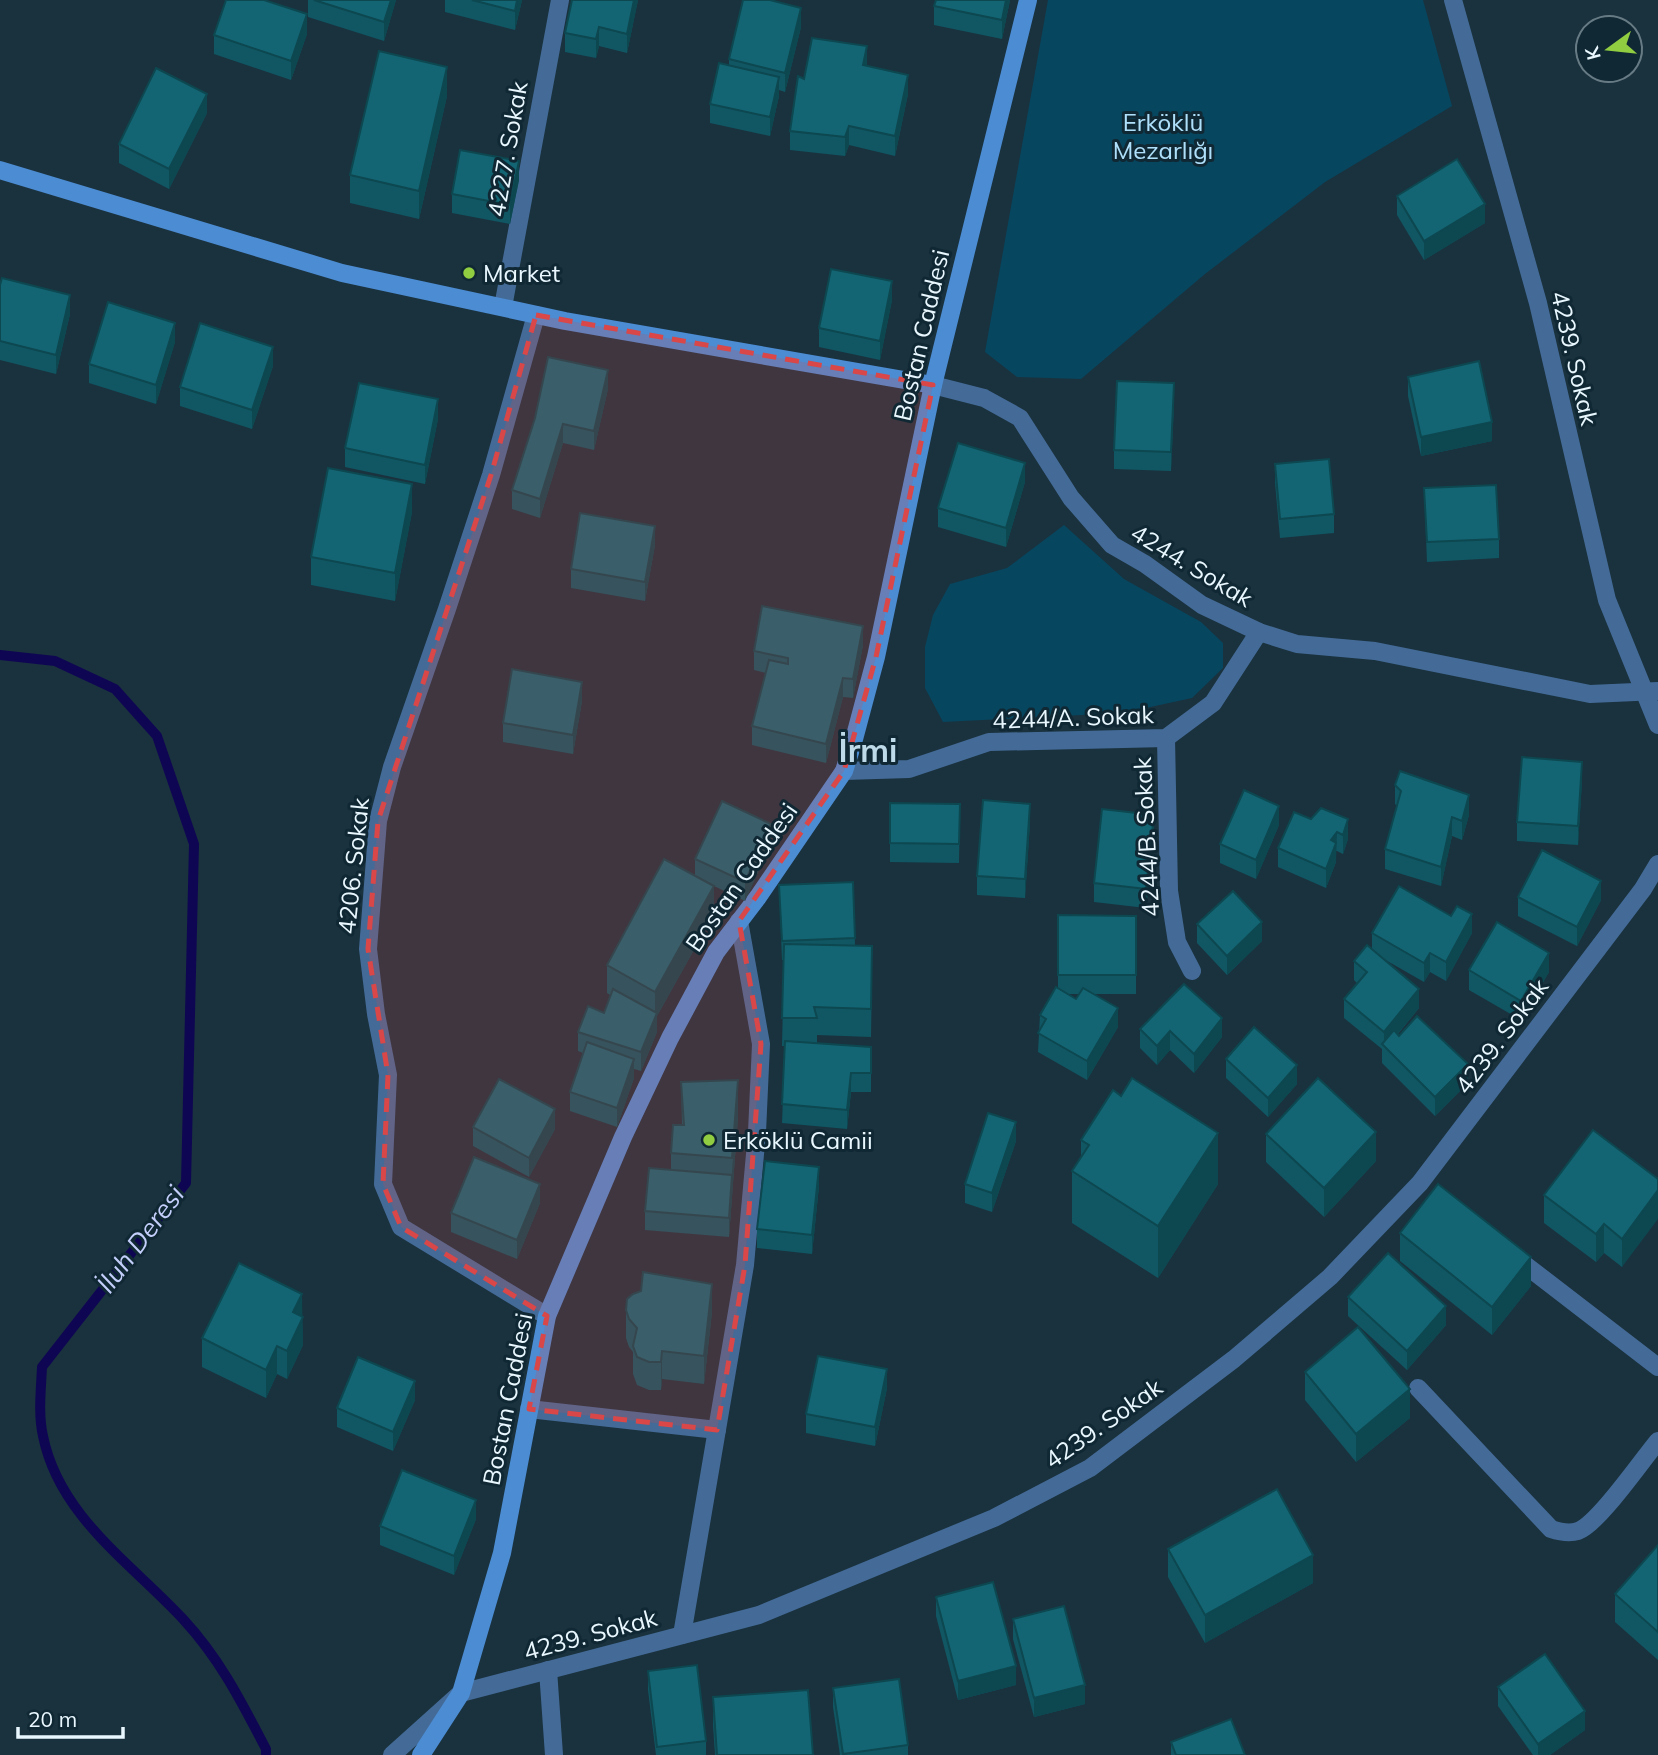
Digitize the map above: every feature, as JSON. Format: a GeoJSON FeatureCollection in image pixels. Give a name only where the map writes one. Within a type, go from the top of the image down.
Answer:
{"type":"FeatureCollection","features":[{"type":"Feature","properties":{"kind":"street","name":"4227. Sokak"},"geometry":{"type":"LineString","coordinates":[[503,307],[560,0]]}},
{"type":"Feature","properties":{"kind":"street","name":"Bostan Caddesi"},"geometry":{"type":"LineString","coordinates":[[421,1755],[461,1693],[502,1553],[547,1316],[623,1137],[670,1038],[716,952],[844,771],[876,657],[933,384],[1027,0]]}},
{"type":"Feature","properties":{"kind":"street","name":"4239. Sokak"},"geometry":{"type":"LineString","coordinates":[[1453,0],[1538,303],[1606,600],[1651,692],[1658,725]]}},
{"type":"Feature","properties":{"kind":"street"},"geometry":{"type":"LineString","coordinates":[[0,170],[342,273],[536,315],[933,384]]}},
{"type":"Feature","properties":{"kind":"street","name":"4206. Sokak"},"geometry":{"type":"LineString","coordinates":[[536,315],[487,487],[391,766],[378,821],[368,948],[376,1014],[388,1075],[383,1184],[401,1227],[547,1316]]}},
{"type":"Feature","properties":{"kind":"street","name":"4244. Sokak"},"geometry":{"type":"LineString","coordinates":[[933,384],[985,398],[1020,418],[1071,498],[1112,545],[1145,564],[1202,605],[1259,632],[1297,644],[1375,651],[1590,694],[1651,692]]}},
{"type":"Feature","properties":{"kind":"street","name":"4244/A. Sokak"},"geometry":{"type":"LineString","coordinates":[[844,771],[909,769],[989,742],[1166,738],[1213,703],[1259,632]]}},
{"type":"Feature","properties":{"kind":"street","name":"4244/B. Sokak"},"geometry":{"type":"LineString","coordinates":[[1166,738],[1169,891],[1177,942],[1192,971]]}},
{"type":"Feature","properties":{"kind":"street","name":"4239. Sokak"},"geometry":{"type":"LineString","coordinates":[[392,1755],[461,1693],[759,1615],[994,1518],[1090,1468],[1234,1359],[1330,1277],[1426,1187],[1643,890],[1658,864]]}},
{"type":"Feature","properties":{"kind":"street"},"geometry":{"type":"LineString","coordinates":[[682,1635],[745,1265],[761,1044],[739,921]]}},
{"type":"Feature","properties":{"kind":"street"},"geometry":{"type":"LineString","coordinates":[[1496,1242],[1658,1367]]}},
{"type":"Feature","properties":{"kind":"street"},"geometry":{"type":"LineString","coordinates":[[1418,1388],[1551,1529],[1560,1532],[1578,1531],[1594,1520],[1658,1441]]}},
{"type":"Feature","properties":{"kind":"street"},"geometry":{"type":"LineString","coordinates":[[529,1409],[717,1430]]}},
{"type":"Feature","properties":{"kind":"street"},"geometry":{"type":"LineString","coordinates":[[548,1670],[554,1755]]}},
{"type":"Feature","properties":{"kind":"highlighted area"},"geometry":{"type":"Polygon","coordinates":[[[536,315],[933,385],[876,657],[844,771],[739,921],[761,1044],[745,1265],[717,1430],[529,1409],[547,1316],[401,1227],[383,1184],[388,1075],[368,949],[378,821],[491,475],[536,315]]]}},
{"type":"Feature","properties":{"kind":"green space","name":"Erköklü Mezarlığı"},"geometry":{"type":"Polygon","coordinates":[[[1048,0],[1423,0],[1452,106],[1325,182],[1205,274],[1081,379],[1017,377],[985,352],[1048,0]]]}},
{"type":"Feature","properties":{"kind":"green space"},"geometry":{"type":"Polygon","coordinates":[[[1064,525],[1124,579],[1201,622],[1223,643],[1223,668],[1192,698],[1123,713],[943,722],[925,688],[925,647],[933,615],[950,584],[1007,568],[1064,525]]]}},
{"type":"Feature","properties":{"kind":"building"},"geometry":{"type":"Polygon","coordinates":[[[226,0],[264,0],[307,14],[291,61],[214,35],[226,0]]]}},
{"type":"Feature","properties":{"kind":"building"},"geometry":{"type":"Polygon","coordinates":[[[314,0],[391,0],[384,22],[314,0]]]}},
{"type":"Feature","properties":{"kind":"building"},"geometry":{"type":"Polygon","coordinates":[[[472,0],[517,0],[515,11],[472,0]]]}},
{"type":"Feature","properties":{"kind":"building"},"geometry":{"type":"Polygon","coordinates":[[[572,0],[634,0],[627,34],[599,27],[596,39],[565,33],[572,0]]]}},
{"type":"Feature","properties":{"kind":"building"},"geometry":{"type":"Polygon","coordinates":[[[743,0],[770,0],[801,8],[785,73],[729,59],[743,0]]]}},
{"type":"Feature","properties":{"kind":"building"},"geometry":{"type":"Polygon","coordinates":[[[936,0],[1006,0],[1002,20],[934,6],[936,0]]]}},
{"type":"Feature","properties":{"kind":"building"},"geometry":{"type":"Polygon","coordinates":[[[812,38],[867,46],[863,65],[908,75],[895,136],[849,126],[845,137],[790,131],[798,76],[804,79],[812,38]]]}},
{"type":"Feature","properties":{"kind":"building"},"geometry":{"type":"Polygon","coordinates":[[[379,51],[447,67],[419,191],[350,175],[379,51]]]}},
{"type":"Feature","properties":{"kind":"building"},"geometry":{"type":"Polygon","coordinates":[[[719,63],[779,77],[770,117],[710,104],[719,63]]]}},
{"type":"Feature","properties":{"kind":"building"},"geometry":{"type":"Polygon","coordinates":[[[156,68],[207,94],[169,169],[119,144],[156,68]]]}},
{"type":"Feature","properties":{"kind":"building"},"geometry":{"type":"Polygon","coordinates":[[[460,150],[519,161],[510,205],[452,194],[460,150]]]}},
{"type":"Feature","properties":{"kind":"building"},"geometry":{"type":"Polygon","coordinates":[[[1457,159],[1485,204],[1424,241],[1397,196],[1457,159]]]}},
{"type":"Feature","properties":{"kind":"building"},"geometry":{"type":"Polygon","coordinates":[[[831,269],[892,281],[880,341],[819,328],[831,269]]]}},
{"type":"Feature","properties":{"kind":"building"},"geometry":{"type":"Polygon","coordinates":[[[2,278],[70,295],[56,355],[0,341],[2,278]]]}},
{"type":"Feature","properties":{"kind":"building"},"geometry":{"type":"Polygon","coordinates":[[[108,302],[175,323],[156,385],[89,364],[108,302]]]}},
{"type":"Feature","properties":{"kind":"building"},"geometry":{"type":"Polygon","coordinates":[[[200,323],[273,347],[252,410],[180,387],[200,323]]]}},
{"type":"Feature","properties":{"kind":"building"},"geometry":{"type":"Polygon","coordinates":[[[548,357],[608,370],[594,431],[563,424],[540,499],[512,490],[535,418],[548,357]]]}},
{"type":"Feature","properties":{"kind":"building"},"geometry":{"type":"Polygon","coordinates":[[[1479,361],[1492,422],[1421,437],[1408,377],[1479,361]]]}},
{"type":"Feature","properties":{"kind":"building"},"geometry":{"type":"Polygon","coordinates":[[[1117,381],[1174,383],[1171,452],[1114,450],[1117,381]]]}},
{"type":"Feature","properties":{"kind":"building"},"geometry":{"type":"Polygon","coordinates":[[[359,383],[438,399],[425,465],[345,448],[359,383]]]}},
{"type":"Feature","properties":{"kind":"building"},"geometry":{"type":"Polygon","coordinates":[[[958,443],[1025,463],[1006,528],[938,508],[958,443]]]}},
{"type":"Feature","properties":{"kind":"building"},"geometry":{"type":"Polygon","coordinates":[[[1329,459],[1334,514],[1280,519],[1275,464],[1329,459]]]}},
{"type":"Feature","properties":{"kind":"building"},"geometry":{"type":"Polygon","coordinates":[[[328,468],[412,484],[395,573],[311,557],[328,468]]]}},
{"type":"Feature","properties":{"kind":"building"},"geometry":{"type":"Polygon","coordinates":[[[1496,485],[1499,539],[1427,542],[1424,488],[1496,485]]]}},
{"type":"Feature","properties":{"kind":"building"},"geometry":{"type":"Polygon","coordinates":[[[580,513],[655,526],[645,582],[571,569],[580,513]]]}},
{"type":"Feature","properties":{"kind":"building"},"geometry":{"type":"Polygon","coordinates":[[[762,606],[863,626],[853,679],[843,678],[826,744],[752,726],[769,660],[788,664],[788,658],[754,651],[762,606]]]}},
{"type":"Feature","properties":{"kind":"building"},"geometry":{"type":"Polygon","coordinates":[[[512,669],[582,682],[573,735],[503,723],[512,669]]]}},
{"type":"Feature","properties":{"kind":"building"},"geometry":{"type":"Polygon","coordinates":[[[1522,757],[1582,762],[1578,826],[1517,822],[1522,757]]]}},
{"type":"Feature","properties":{"kind":"building"},"geometry":{"type":"Polygon","coordinates":[[[1400,771],[1469,795],[1462,821],[1452,817],[1441,867],[1385,849],[1401,791],[1395,785],[1400,771]]]}},
{"type":"Feature","properties":{"kind":"building"},"geometry":{"type":"Polygon","coordinates":[[[1244,790],[1279,806],[1256,860],[1220,844],[1244,790]]]}},
{"type":"Feature","properties":{"kind":"building"},"geometry":{"type":"Polygon","coordinates":[[[983,800],[1030,804],[1025,879],[977,876],[983,800]]]}},
{"type":"Feature","properties":{"kind":"building"},"geometry":{"type":"Polygon","coordinates":[[[722,801],[771,824],[745,882],[695,859],[722,801]]]}},
{"type":"Feature","properties":{"kind":"building"},"geometry":{"type":"Polygon","coordinates":[[[890,803],[960,804],[959,844],[890,843],[890,803]]]}},
{"type":"Feature","properties":{"kind":"building"},"geometry":{"type":"Polygon","coordinates":[[[1321,808],[1348,819],[1343,835],[1337,832],[1331,840],[1336,843],[1326,869],[1278,848],[1294,812],[1311,819],[1321,808]]]}},
{"type":"Feature","properties":{"kind":"building"},"geometry":{"type":"Polygon","coordinates":[[[1102,809],[1154,815],[1146,889],[1094,883],[1102,809]]]}},
{"type":"Feature","properties":{"kind":"building"},"geometry":{"type":"Polygon","coordinates":[[[1542,850],[1601,881],[1577,927],[1518,897],[1542,850]]]}},
{"type":"Feature","properties":{"kind":"building"},"geometry":{"type":"Polygon","coordinates":[[[664,859],[714,886],[655,992],[607,965],[664,859]]]}},
{"type":"Feature","properties":{"kind":"building"},"geometry":{"type":"Polygon","coordinates":[[[853,882],[855,938],[782,941],[779,885],[853,882]]]}},
{"type":"Feature","properties":{"kind":"building"},"geometry":{"type":"Polygon","coordinates":[[[1399,886],[1451,916],[1457,906],[1472,914],[1446,962],[1430,953],[1424,963],[1372,933],[1399,886]]]}},
{"type":"Feature","properties":{"kind":"building"},"geometry":{"type":"Polygon","coordinates":[[[1233,891],[1262,922],[1227,956],[1197,924],[1233,891]]]}},
{"type":"Feature","properties":{"kind":"building"},"geometry":{"type":"Polygon","coordinates":[[[1058,915],[1136,916],[1136,975],[1058,975],[1058,915]]]}},
{"type":"Feature","properties":{"kind":"building"},"geometry":{"type":"Polygon","coordinates":[[[1497,922],[1549,953],[1521,1001],[1469,970],[1497,922]]]}},
{"type":"Feature","properties":{"kind":"building"},"geometry":{"type":"Polygon","coordinates":[[[784,944],[872,946],[871,1009],[814,1007],[817,1018],[782,1018],[784,944]]]}},
{"type":"Feature","properties":{"kind":"building"},"geometry":{"type":"Polygon","coordinates":[[[1367,945],[1419,989],[1384,1032],[1344,999],[1367,972],[1354,961],[1367,945]]]}},
{"type":"Feature","properties":{"kind":"building"},"geometry":{"type":"Polygon","coordinates":[[[1184,984],[1222,1018],[1194,1054],[1170,1031],[1157,1046],[1140,1029],[1184,984]]]}},
{"type":"Feature","properties":{"kind":"building"},"geometry":{"type":"Polygon","coordinates":[[[1056,987],[1076,999],[1083,988],[1118,1008],[1087,1061],[1038,1033],[1046,1019],[1040,1015],[1056,987]]]}},
{"type":"Feature","properties":{"kind":"building"},"geometry":{"type":"Polygon","coordinates":[[[613,989],[657,1013],[641,1052],[578,1032],[588,1006],[604,1013],[613,989]]]}},
{"type":"Feature","properties":{"kind":"building"},"geometry":{"type":"Polygon","coordinates":[[[1417,1016],[1468,1064],[1435,1097],[1382,1044],[1394,1030],[1399,1036],[1417,1016]]]}},
{"type":"Feature","properties":{"kind":"building"},"geometry":{"type":"Polygon","coordinates":[[[1254,1027],[1297,1065],[1268,1098],[1226,1059],[1254,1027]]]}},
{"type":"Feature","properties":{"kind":"building"},"geometry":{"type":"Polygon","coordinates":[[[785,1041],[871,1047],[871,1073],[851,1073],[847,1110],[782,1104],[785,1041]]]}},
{"type":"Feature","properties":{"kind":"building"},"geometry":{"type":"Polygon","coordinates":[[[587,1042],[634,1059],[617,1108],[570,1092],[587,1042]]]}},
{"type":"Feature","properties":{"kind":"building"},"geometry":{"type":"Polygon","coordinates":[[[1132,1078],[1218,1133],[1158,1226],[1072,1171],[1089,1145],[1081,1140],[1113,1090],[1121,1096],[1132,1078]]]}},
{"type":"Feature","properties":{"kind":"building"},"geometry":{"type":"Polygon","coordinates":[[[1318,1078],[1376,1132],[1324,1188],[1266,1134],[1318,1078]]]}},
{"type":"Feature","properties":{"kind":"building"},"geometry":{"type":"Polygon","coordinates":[[[499,1079],[555,1109],[529,1158],[473,1127],[499,1079]]]}},
{"type":"Feature","properties":{"kind":"building"},"geometry":{"type":"Polygon","coordinates":[[[738,1080],[732,1158],[671,1153],[673,1125],[684,1125],[681,1082],[738,1080]]]}},
{"type":"Feature","properties":{"kind":"building"},"geometry":{"type":"Polygon","coordinates":[[[988,1113],[1016,1122],[992,1193],[965,1184],[988,1113]]]}},
{"type":"Feature","properties":{"kind":"building"},"geometry":{"type":"Polygon","coordinates":[[[1593,1130],[1658,1179],[1658,1190],[1622,1239],[1604,1224],[1596,1234],[1544,1195],[1593,1130]]]}},
{"type":"Feature","properties":{"kind":"building"},"geometry":{"type":"Polygon","coordinates":[[[474,1157],[540,1184],[517,1240],[451,1213],[474,1157]]]}},
{"type":"Feature","properties":{"kind":"building"},"geometry":{"type":"Polygon","coordinates":[[[765,1161],[819,1167],[812,1235],[757,1229],[765,1161]]]}},
{"type":"Feature","properties":{"kind":"building"},"geometry":{"type":"Polygon","coordinates":[[[649,1168],[732,1175],[729,1218],[645,1211],[649,1168]]]}},
{"type":"Feature","properties":{"kind":"building"},"geometry":{"type":"Polygon","coordinates":[[[1438,1184],[1531,1257],[1492,1307],[1400,1233],[1438,1184]]]}},
{"type":"Feature","properties":{"kind":"building"},"geometry":{"type":"Polygon","coordinates":[[[1388,1253],[1446,1306],[1407,1351],[1348,1297],[1388,1253]]]}},
{"type":"Feature","properties":{"kind":"building"},"geometry":{"type":"Polygon","coordinates":[[[239,1263],[302,1294],[293,1312],[303,1317],[287,1351],[277,1346],[266,1370],[202,1338],[239,1263]]]}},
{"type":"Feature","properties":{"kind":"building"},"geometry":{"type":"Polygon","coordinates":[[[643,1272],[712,1284],[704,1356],[662,1351],[661,1362],[649,1362],[637,1357],[633,1346],[637,1328],[629,1319],[626,1310],[627,1299],[641,1291],[643,1272]]]}},
{"type":"Feature","properties":{"kind":"building"},"geometry":{"type":"Polygon","coordinates":[[[1358,1327],[1410,1389],[1356,1434],[1305,1372],[1358,1327]]]}},
{"type":"Feature","properties":{"kind":"building"},"geometry":{"type":"Polygon","coordinates":[[[818,1356],[887,1369],[875,1427],[806,1414],[818,1356]]]}},
{"type":"Feature","properties":{"kind":"building"},"geometry":{"type":"Polygon","coordinates":[[[358,1357],[415,1381],[393,1432],[337,1408],[358,1357]]]}},
{"type":"Feature","properties":{"kind":"building"},"geometry":{"type":"Polygon","coordinates":[[[402,1470],[476,1500],[454,1556],[380,1526],[402,1470]]]}},
{"type":"Feature","properties":{"kind":"building"},"geometry":{"type":"Polygon","coordinates":[[[1277,1489],[1313,1555],[1205,1615],[1168,1549],[1277,1489]]]}},
{"type":"Feature","properties":{"kind":"building"},"geometry":{"type":"Polygon","coordinates":[[[1658,1545],[1658,1632],[1615,1594],[1658,1545]]]}},
{"type":"Feature","properties":{"kind":"building"},"geometry":{"type":"Polygon","coordinates":[[[993,1582],[1016,1666],[958,1681],[936,1597],[993,1582]]]}},
{"type":"Feature","properties":{"kind":"building"},"geometry":{"type":"Polygon","coordinates":[[[1064,1606],[1085,1685],[1034,1698],[1013,1619],[1064,1606]]]}},
{"type":"Feature","properties":{"kind":"building"},"geometry":{"type":"Polygon","coordinates":[[[1545,1654],[1585,1711],[1538,1744],[1498,1687],[1545,1654]]]}},
{"type":"Feature","properties":{"kind":"building"},"geometry":{"type":"Polygon","coordinates":[[[697,1665],[706,1741],[657,1747],[648,1671],[697,1665]]]}},
{"type":"Feature","properties":{"kind":"building"},"geometry":{"type":"Polygon","coordinates":[[[899,1679],[908,1745],[843,1754],[833,1688],[899,1679]]]}},
{"type":"Feature","properties":{"kind":"building"},"geometry":{"type":"Polygon","coordinates":[[[808,1690],[813,1755],[717,1755],[713,1697],[808,1690]]]}},
{"type":"Feature","properties":{"kind":"building"},"geometry":{"type":"Polygon","coordinates":[[[1231,1719],[1245,1755],[1176,1755],[1171,1742],[1231,1719]]]}},
{"type":"Feature","properties":{"kind":"waterway","name":"İluh Deresi"},"geometry":{"type":"LineString","coordinates":[[0,655],[55,661],[115,689],[157,736],[194,844],[186,1183],[42,1367],[41,1419],[51,1465],[64,1490],[100,1536],[163,1598],[208,1649],[239,1697],[266,1749],[266,1755]]}},
{"type":"Feature","properties":{"kind":"place","name":"Market"},"geometry":{"type":"Point","coordinates":[469,273]}},
{"type":"Feature","properties":{"kind":"place","name":"Erköklü Camii"},"geometry":{"type":"Point","coordinates":[709,1140]}},
{"type":"Feature","properties":{"kind":"district","name":"İrmi"},"geometry":{"type":"Point","coordinates":[868,750]}}]}
